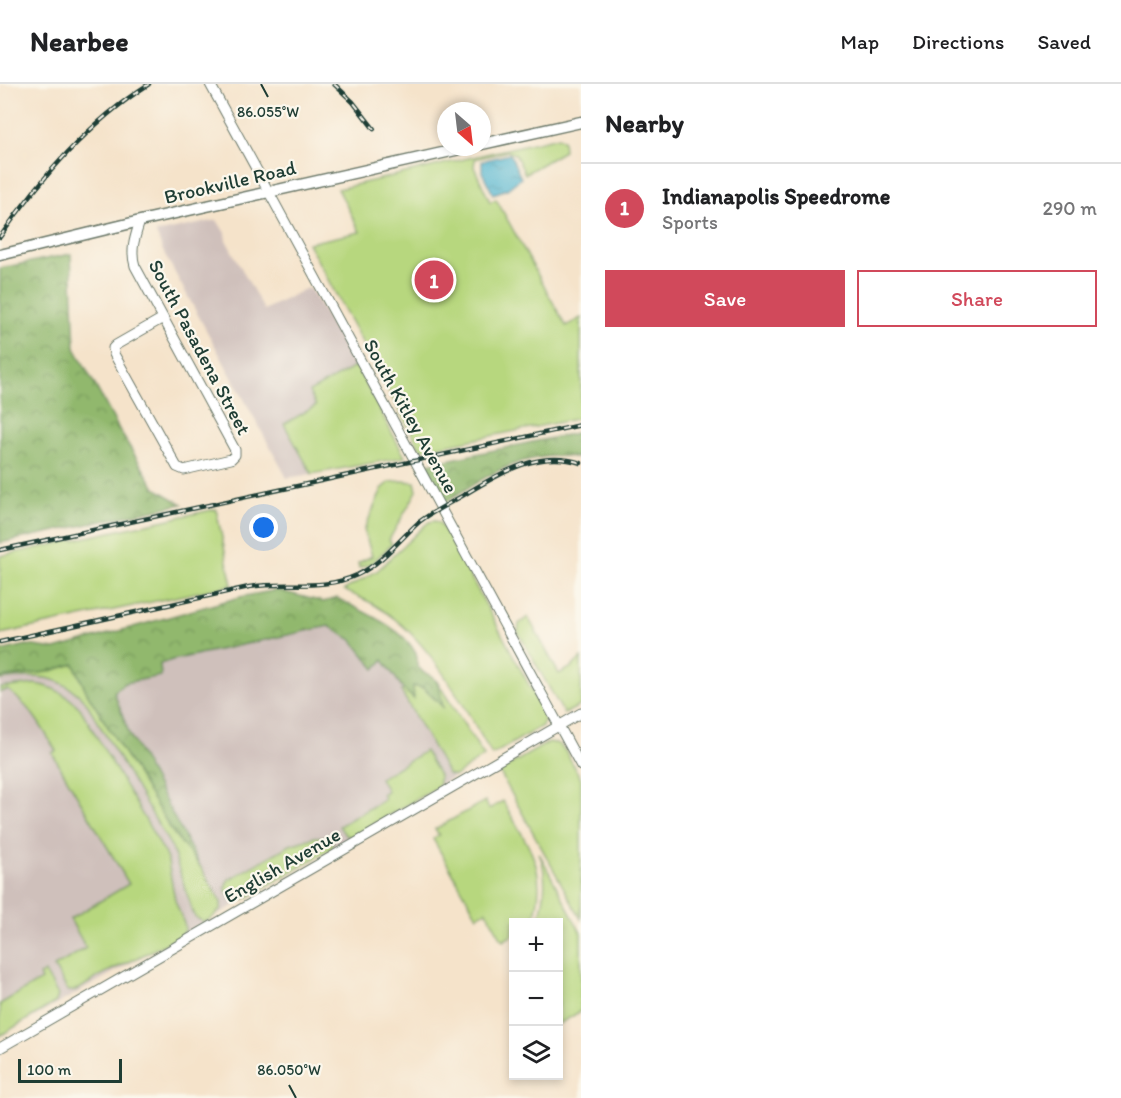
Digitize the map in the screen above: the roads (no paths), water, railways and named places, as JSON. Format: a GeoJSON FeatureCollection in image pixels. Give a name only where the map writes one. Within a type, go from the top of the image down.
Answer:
{"type":"FeatureCollection","features":[{"type":"Feature","properties":{"kind":"main road"},"geometry":{"type":"LineString","coordinates":[[491,142],[581,122]]}},
{"type":"Feature","properties":{"kind":"main road","name":"Brookville Road"},"geometry":{"type":"LineString","coordinates":[[0,255],[437,154]]}},
{"type":"Feature","properties":{"kind":"street","name":"South Kitley Avenue"},"geometry":{"type":"LineString","coordinates":[[210,84],[581,766]]}},
{"type":"Feature","properties":{"kind":"street","name":"South Pasadena Street"},"geometry":{"type":"LineString","coordinates":[[140,221],[132,245],[134,263],[235,450],[235,456],[231,459],[186,470],[177,467],[114,354],[113,350],[116,345],[163,318]]}},
{"type":"Feature","properties":{"kind":"street","name":"English Avenue"},"geometry":{"type":"LineString","coordinates":[[0,1048],[581,713]]}},
{"type":"Feature","properties":{"kind":"water"},"geometry":{"type":"Polygon","coordinates":[[[510,154],[521,178],[507,189],[493,194],[482,172],[482,161],[510,154]]]}},
{"type":"Feature","properties":{"kind":"railway"},"geometry":{"type":"LineString","coordinates":[[0,237],[67,153],[106,116],[149,84]]}},
{"type":"Feature","properties":{"kind":"railway"},"geometry":{"type":"LineString","coordinates":[[334,84],[353,102],[374,129]]}},
{"type":"Feature","properties":{"kind":"railway"},"geometry":{"type":"LineString","coordinates":[[0,550],[581,425]]}},
{"type":"Feature","properties":{"kind":"railway"},"geometry":{"type":"LineString","coordinates":[[0,642],[249,587],[331,583],[344,580],[374,564],[424,518],[504,472],[534,461],[549,459],[565,459],[581,463]]}},
{"type":"Feature","properties":{"kind":"place","name":"Indianapolis Speedrome"},"geometry":{"type":"Point","coordinates":[434,280]}}]}
